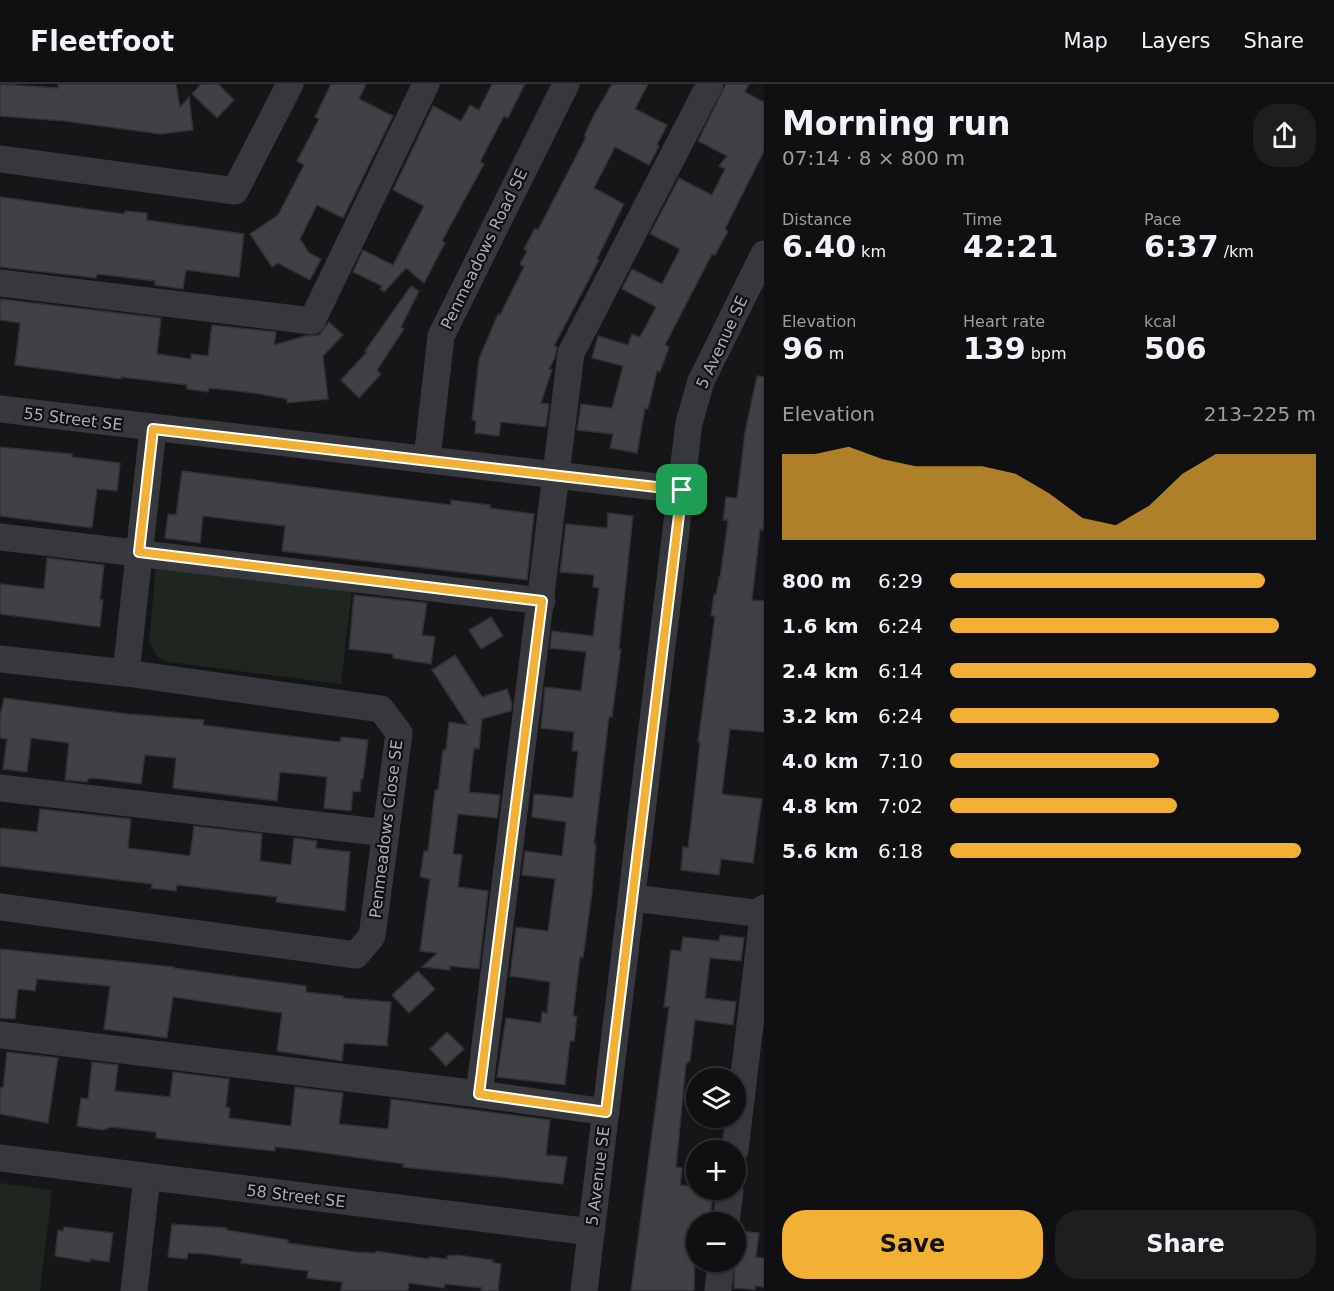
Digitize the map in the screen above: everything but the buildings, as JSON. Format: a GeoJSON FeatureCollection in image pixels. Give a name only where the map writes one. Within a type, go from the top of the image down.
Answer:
{"type":"FeatureCollection","features":[{"type":"Feature","properties":{"kind":"street"},"geometry":{"type":"LineString","coordinates":[[0,159],[235,191],[290,84]]}},
{"type":"Feature","properties":{"kind":"street"},"geometry":{"type":"LineString","coordinates":[[0,283],[312,321],[426,84]]}},
{"type":"Feature","properties":{"kind":"street","name":"Penmeadows Road SE"},"geometry":{"type":"LineString","coordinates":[[427,459],[441,336],[566,84]]}},
{"type":"Feature","properties":{"kind":"street"},"geometry":{"type":"LineString","coordinates":[[479,1094],[571,353],[710,84]]}},
{"type":"Feature","properties":{"kind":"street","name":"5 Avenue SE"},"geometry":{"type":"LineString","coordinates":[[584,1291],[689,423],[701,381],[764,254]]}},
{"type":"Feature","properties":{"kind":"street","name":"55 Street SE"},"geometry":{"type":"LineString","coordinates":[[0,409],[153,429],[682,490]]}},
{"type":"Feature","properties":{"kind":"street"},"geometry":{"type":"LineString","coordinates":[[126,672],[153,429]]}},
{"type":"Feature","properties":{"kind":"street"},"geometry":{"type":"LineString","coordinates":[[0,537],[542,601]]}},
{"type":"Feature","properties":{"kind":"street","name":"Penmeadows Close SE"},"geometry":{"type":"LineString","coordinates":[[0,659],[126,672],[381,709],[399,733],[372,936],[356,955],[0,907]]}},
{"type":"Feature","properties":{"kind":"street"},"geometry":{"type":"LineString","coordinates":[[0,788],[386,833]]}},
{"type":"Feature","properties":{"kind":"street"},"geometry":{"type":"LineString","coordinates":[[633,898],[764,914]]}},
{"type":"Feature","properties":{"kind":"street"},"geometry":{"type":"LineString","coordinates":[[737,1140],[756,1045],[764,908]]}},
{"type":"Feature","properties":{"kind":"street"},"geometry":{"type":"LineString","coordinates":[[0,1035],[479,1094],[606,1112]]}},
{"type":"Feature","properties":{"kind":"street","name":"58 Street SE"},"geometry":{"type":"LineString","coordinates":[[0,1158],[591,1232]]}},
{"type":"Feature","properties":{"kind":"street"},"geometry":{"type":"LineString","coordinates":[[134,1291],[147,1177]]}},
{"type":"Feature","properties":{"kind":"street"},"geometry":{"type":"LineString","coordinates":[[718,1291],[720,1272]]}},
{"type":"Feature","properties":{"kind":"shaded area"},"geometry":{"type":"Polygon","coordinates":[[[156,566],[352,590],[341,684],[168,662],[160,659],[149,642],[156,566]]]}},
{"type":"Feature","properties":{"kind":"shaded area"},"geometry":{"type":"Polygon","coordinates":[[[0,1183],[52,1190],[40,1291],[0,1291],[0,1183]]]}},
{"type":"Feature","properties":{"kind":"route"},"geometry":{"type":"LineString","coordinates":[[153,429],[682,490],[606,1112],[479,1094],[542,601],[139,552],[153,429]]}}]}
